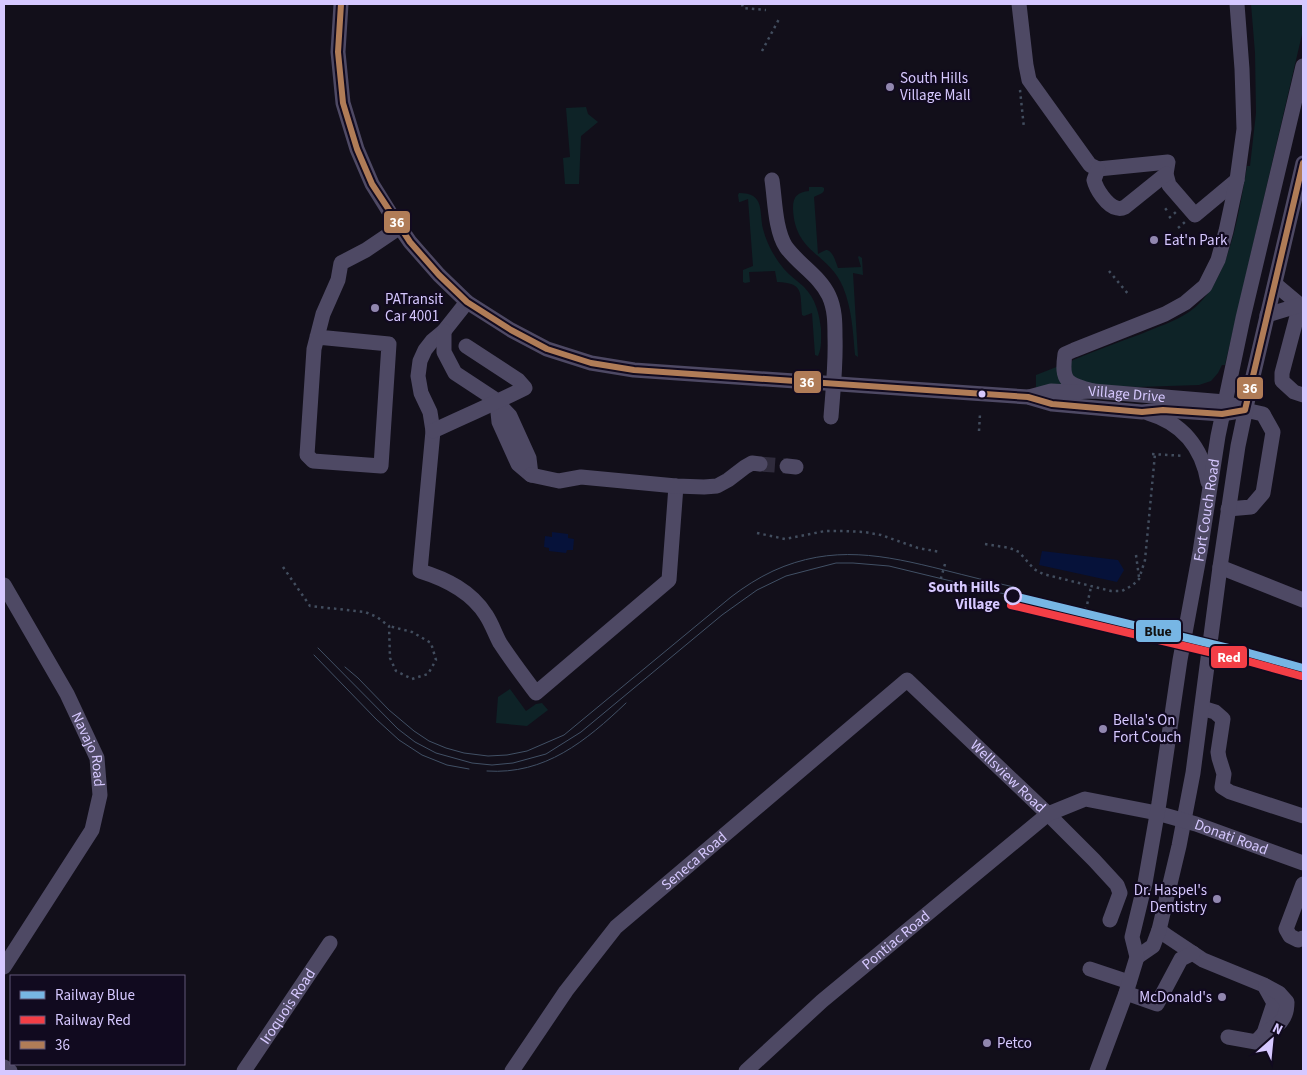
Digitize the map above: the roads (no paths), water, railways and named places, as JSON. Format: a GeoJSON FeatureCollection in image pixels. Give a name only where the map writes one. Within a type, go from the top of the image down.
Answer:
{"type":"FeatureCollection","features":[{"type":"Feature","properties":{"kind":"street","name":"Village Drive"},"geometry":{"type":"LineString","coordinates":[[341,4],[338,52],[343,103],[357,149],[377,191],[410,242],[439,275],[468,302],[511,330],[547,349],[591,363],[634,370],[1028,397],[1052,404],[1142,412],[1224,408]]}},
{"type":"Feature","properties":{"kind":"street"},"geometry":{"type":"LineString","coordinates":[[1019,4],[1029,80],[1090,165],[1098,169],[1168,162],[1166,174],[1170,185],[1194,215],[1237,180]]}},
{"type":"Feature","properties":{"kind":"street"},"geometry":{"type":"LineString","coordinates":[[1093,391],[1073,385],[1065,378],[1063,370],[1065,354],[1165,314],[1185,304],[1205,286],[1218,260],[1237,180],[1244,129],[1237,4]]}},
{"type":"Feature","properties":{"kind":"street","name":"Fort Couch Road"},"geometry":{"type":"LineString","coordinates":[[1097,1071],[1138,957],[1132,937],[1145,883],[1214,460],[1244,318],[1303,66]]}},
{"type":"Feature","properties":{"kind":"street","name":"Fort Couch Road"},"geometry":{"type":"LineString","coordinates":[[1138,957],[1154,946],[1180,846],[1193,774],[1228,509],[1245,410],[1275,284],[1298,211],[1303,163]]}},
{"type":"Feature","properties":{"kind":"street"},"geometry":{"type":"LineString","coordinates":[[1098,169],[1094,180],[1096,188],[1110,204],[1117,208],[1125,207],[1166,174]]}},
{"type":"Feature","properties":{"kind":"street"},"geometry":{"type":"LineString","coordinates":[[772,180],[779,229],[786,246],[801,264],[817,278],[829,295],[834,312],[836,360],[831,417]]}},
{"type":"Feature","properties":{"kind":"street"},"geometry":{"type":"LineString","coordinates":[[317,337],[389,344],[380,466],[313,461],[307,455],[314,349],[317,337],[323,314],[338,280],[341,263],[366,250],[400,227]]}},
{"type":"Feature","properties":{"kind":"street"},"geometry":{"type":"LineString","coordinates":[[1275,284],[1302,305]]}},
{"type":"Feature","properties":{"kind":"street"},"geometry":{"type":"LineString","coordinates":[[468,302],[444,331],[432,341],[420,361],[418,376],[421,393],[430,412],[433,431],[420,571],[439,577],[462,590],[476,601],[486,614],[499,641],[536,693],[669,580],[676,486]]}},
{"type":"Feature","properties":{"kind":"street"},"geometry":{"type":"LineString","coordinates":[[1267,316],[1302,305]]}},
{"type":"Feature","properties":{"kind":"street"},"geometry":{"type":"LineString","coordinates":[[1302,305],[1282,373],[1282,381],[1294,392],[1303,395]]}},
{"type":"Feature","properties":{"kind":"street"},"geometry":{"type":"LineString","coordinates":[[444,331],[444,352],[455,373],[493,398],[497,403],[499,422],[518,464],[531,474],[559,481],[581,477],[704,487],[717,486],[744,467],[752,463],[760,464]]}},
{"type":"Feature","properties":{"kind":"street"},"geometry":{"type":"LineString","coordinates":[[433,431],[486,406],[497,403],[525,388],[518,380],[466,346]]}},
{"type":"Feature","properties":{"kind":"street","name":"Village Drive"},"geometry":{"type":"LineString","coordinates":[[1028,397],[1051,391],[1093,391],[1245,410],[1263,414],[1273,432],[1263,493],[1251,507],[1228,509]]}},
{"type":"Feature","properties":{"kind":"street"},"geometry":{"type":"LineString","coordinates":[[1142,412],[1168,420],[1187,436],[1203,462],[1210,490]]}},
{"type":"Feature","properties":{"kind":"street"},"geometry":{"type":"LineString","coordinates":[[1220,567],[1303,600]]}},
{"type":"Feature","properties":{"kind":"street","name":"Navajo Road"},"geometry":{"type":"LineString","coordinates":[[4,967],[92,830],[100,795],[97,758],[68,694],[5,589]]}},
{"type":"Feature","properties":{"kind":"street","name":"Wellsview Road"},"geometry":{"type":"LineString","coordinates":[[907,680],[1048,814],[1085,799],[1157,813]]}},
{"type":"Feature","properties":{"kind":"street","name":"Seneca Road"},"geometry":{"type":"LineString","coordinates":[[512,1071],[566,991],[616,928],[907,680]]}},
{"type":"Feature","properties":{"kind":"street"},"geometry":{"type":"LineString","coordinates":[[1202,708],[1215,712],[1223,719],[1218,752],[1218,758],[1224,774],[1222,787],[1230,792],[1303,816]]}},
{"type":"Feature","properties":{"kind":"street","name":"Donati Road"},"geometry":{"type":"LineString","coordinates":[[1157,813],[1208,827],[1303,863]]}},
{"type":"Feature","properties":{"kind":"street"},"geometry":{"type":"LineString","coordinates":[[1048,814],[1117,885],[1120,893],[1110,920]]}},
{"type":"Feature","properties":{"kind":"street","name":"Pontiac Road"},"geometry":{"type":"LineString","coordinates":[[746,1071],[822,1001],[1048,814]]}},
{"type":"Feature","properties":{"kind":"street"},"geometry":{"type":"LineString","coordinates":[[1303,884],[1286,929],[1290,936],[1298,940],[1303,938]]}},
{"type":"Feature","properties":{"kind":"street"},"geometry":{"type":"LineString","coordinates":[[1159,930],[1202,960],[1264,985],[1274,1003],[1264,1033],[1256,1042],[1228,1037]]}},
{"type":"Feature","properties":{"kind":"street","name":"Iroquois Road"},"geometry":{"type":"LineString","coordinates":[[244,1071],[330,943]]}},
{"type":"Feature","properties":{"kind":"street"},"geometry":{"type":"LineString","coordinates":[[1090,969],[1128,987],[1157,1004],[1181,959],[1194,953]]}},
{"type":"Feature","properties":{"kind":"street"},"geometry":{"type":"LineString","coordinates":[[4,1067],[10,1071]]}},
{"type":"Feature","properties":{"kind":"water"},"geometry":{"type":"Polygon","coordinates":[[[552,532],[568,534],[568,538],[574,539],[573,550],[567,550],[566,553],[549,551],[549,548],[544,547],[545,536],[552,537],[552,532]]]}},
{"type":"Feature","properties":{"kind":"water"},"geometry":{"type":"Polygon","coordinates":[[[1042,551],[1118,560],[1124,570],[1117,582],[1039,565],[1042,551]]]}},
{"type":"Feature","properties":{"kind":"tunnel"},"geometry":{"type":"LineString","coordinates":[[760,464],[787,466]]}},
{"type":"Feature","properties":{"kind":"tram line"},"geometry":{"type":"LineString","coordinates":[[345,667],[389,710],[429,741],[464,753],[488,756],[507,755],[527,751],[564,735],[736,593],[767,574],[795,563],[816,557],[837,555],[879,557],[900,560],[1014,587]]}},
{"type":"Feature","properties":{"kind":"tram line"},"geometry":{"type":"LineString","coordinates":[[318,648],[398,729],[415,742],[436,753],[472,763],[492,765],[513,763],[546,754],[581,732],[722,615],[757,590],[786,576],[836,563],[889,566],[1013,596]]}},
{"type":"Feature","properties":{"kind":"tram line"},"geometry":{"type":"LineString","coordinates":[[314,655],[399,740],[422,755],[447,765],[469,769]]}},
{"type":"Feature","properties":{"kind":"tram line"},"geometry":{"type":"LineString","coordinates":[[487,771],[508,771],[528,767],[563,753],[596,730],[626,703]]}},
{"type":"Feature","properties":{"kind":"rail line","name":"Blue"},"geometry":{"type":"LineString","coordinates":[[1013,596],[1249,653],[1303,668]]}},
{"type":"Feature","properties":{"kind":"rail line","name":"Red"},"geometry":{"type":"LineString","coordinates":[[1011,605],[1247,661],[1301,676]]}},
{"type":"Feature","properties":{"kind":"place","name":"South Hills Village Mall"},"geometry":{"type":"Point","coordinates":[890,87]}},
{"type":"Feature","properties":{"kind":"place","name":"Eat'n Park"},"geometry":{"type":"Point","coordinates":[1154,240]}},
{"type":"Feature","properties":{"kind":"place","name":"PATransit Car 4001"},"geometry":{"type":"Point","coordinates":[375,308]}},
{"type":"Feature","properties":{"kind":"place","name":"South Hills Village"},"geometry":{"type":"Point","coordinates":[1013,596]}},
{"type":"Feature","properties":{"kind":"place","name":"Bella's On Fort Couch"},"geometry":{"type":"Point","coordinates":[1103,729]}},
{"type":"Feature","properties":{"kind":"place","name":"Dr. Haspel's Dentistry"},"geometry":{"type":"Point","coordinates":[1217,899]}},
{"type":"Feature","properties":{"kind":"place","name":"McDonald's"},"geometry":{"type":"Point","coordinates":[1222,997]}},
{"type":"Feature","properties":{"kind":"place","name":"Petco"},"geometry":{"type":"Point","coordinates":[987,1043]}}]}
